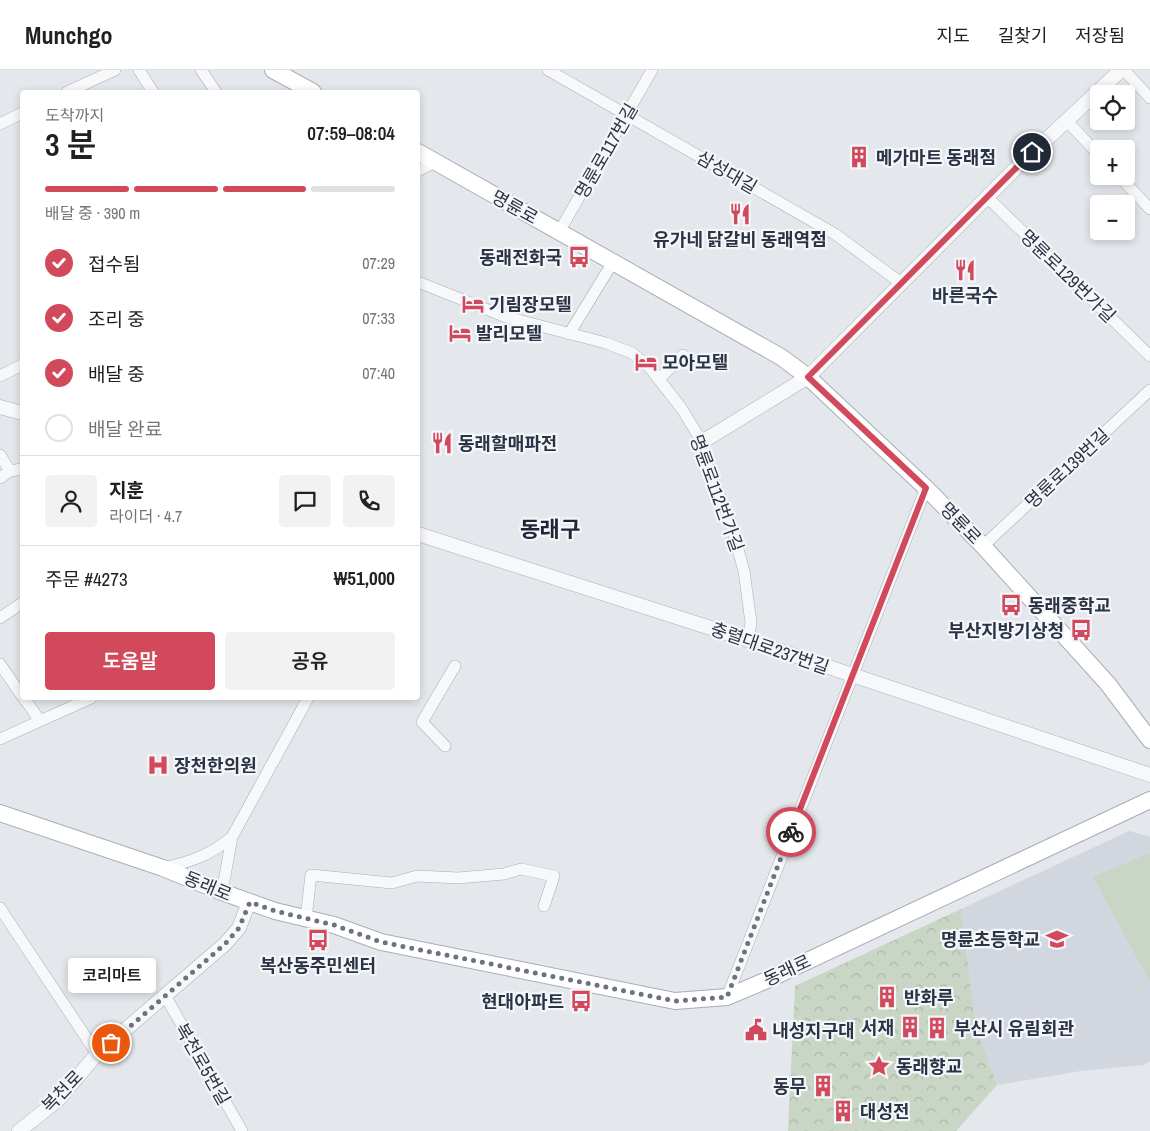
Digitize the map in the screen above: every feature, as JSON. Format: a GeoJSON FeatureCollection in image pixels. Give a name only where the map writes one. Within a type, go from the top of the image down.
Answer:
{"type":"FeatureCollection","features":[{"type":"Feature","properties":{"kind":"main road"},"geometry":{"type":"LineString","coordinates":[[277,71],[309,90]]}},
{"type":"Feature","properties":{"kind":"main road","name":"명륜로"},"geometry":{"type":"LineString","coordinates":[[420,153],[781,357],[808,377],[926,488],[983,546],[1108,684],[1150,740]]}},
{"type":"Feature","properties":{"kind":"main road","name":"동래로"},"geometry":{"type":"LineString","coordinates":[[0,813],[163,868],[250,902],[334,925],[381,942],[675,1001],[727,997],[1150,800]]}},
{"type":"Feature","properties":{"kind":"street"},"geometry":{"type":"LineString","coordinates":[[71,90],[115,70]]}},
{"type":"Feature","properties":{"kind":"street"},"geometry":{"type":"LineString","coordinates":[[139,70],[152,90]]}},
{"type":"Feature","properties":{"kind":"street"},"geometry":{"type":"LineString","coordinates":[[201,70],[215,90]]}},
{"type":"Feature","properties":{"kind":"street","name":"삼성대길"},"geometry":{"type":"LineString","coordinates":[[548,70],[835,234],[900,283]]}},
{"type":"Feature","properties":{"kind":"street","name":"명륜로117번길"},"geometry":{"type":"LineString","coordinates":[[559,232],[652,70]]}},
{"type":"Feature","properties":{"kind":"street"},"geometry":{"type":"LineString","coordinates":[[702,442],[808,377],[987,197],[1066,120],[1122,70],[1150,98]]}},
{"type":"Feature","properties":{"kind":"street"},"geometry":{"type":"LineString","coordinates":[[0,124],[20,115]]}},
{"type":"Feature","properties":{"kind":"street"},"geometry":{"type":"LineString","coordinates":[[1066,120],[1090,145]]}},
{"type":"Feature","properties":{"kind":"street"},"geometry":{"type":"LineString","coordinates":[[420,170],[435,162]]}},
{"type":"Feature","properties":{"kind":"street"},"geometry":{"type":"LineString","coordinates":[[1127,185],[1150,209]]}},
{"type":"Feature","properties":{"kind":"street","name":"명륜로129번가길"},"geometry":{"type":"LineString","coordinates":[[987,197],[1150,356]]}},
{"type":"Feature","properties":{"kind":"street"},"geometry":{"type":"LineString","coordinates":[[569,334],[613,262]]}},
{"type":"Feature","properties":{"kind":"street","name":"명륜로112번가길"},"geometry":{"type":"LineString","coordinates":[[420,283],[506,317],[606,343],[632,353],[650,368],[682,409],[702,442],[708,469],[729,516],[744,571],[751,623],[748,640]]}},
{"type":"Feature","properties":{"kind":"street"},"geometry":{"type":"LineString","coordinates":[[659,379],[683,355]]}},
{"type":"Feature","properties":{"kind":"street"},"geometry":{"type":"LineString","coordinates":[[0,376],[20,366]]}},
{"type":"Feature","properties":{"kind":"street","name":"명륜로139번길"},"geometry":{"type":"LineString","coordinates":[[983,546],[1150,390]]}},
{"type":"Feature","properties":{"kind":"street"},"geometry":{"type":"LineString","coordinates":[[0,407],[20,412]]}},
{"type":"Feature","properties":{"kind":"street"},"geometry":{"type":"LineString","coordinates":[[0,455],[10,470]]}},
{"type":"Feature","properties":{"kind":"street"},"geometry":{"type":"LineString","coordinates":[[0,478],[10,470],[20,469]]}},
{"type":"Feature","properties":{"kind":"street"},"geometry":{"type":"LineString","coordinates":[[727,997],[851,675],[926,488]]}},
{"type":"Feature","properties":{"kind":"street","name":"충렬대로237번길"},"geometry":{"type":"LineString","coordinates":[[420,535],[748,640],[1150,775]]}},
{"type":"Feature","properties":{"kind":"street"},"geometry":{"type":"LineString","coordinates":[[0,618],[20,604]]}},
{"type":"Feature","properties":{"kind":"street"},"geometry":{"type":"LineString","coordinates":[[0,664],[20,692]]}},
{"type":"Feature","properties":{"kind":"street"},"geometry":{"type":"LineString","coordinates":[[445,746],[422,722],[455,666]]}},
{"type":"Feature","properties":{"kind":"street"},"geometry":{"type":"LineString","coordinates":[[26,700],[40,721]]}},
{"type":"Feature","properties":{"kind":"street"},"geometry":{"type":"LineString","coordinates":[[0,739],[87,700]]}},
{"type":"Feature","properties":{"kind":"street"},"geometry":{"type":"LineString","coordinates":[[222,892],[232,837],[307,700]]}},
{"type":"Feature","properties":{"kind":"street"},"geometry":{"type":"LineString","coordinates":[[163,868],[206,856],[232,837]]}},
{"type":"Feature","properties":{"kind":"street"},"geometry":{"type":"LineString","coordinates":[[306,918],[311,875],[392,883],[417,876],[458,878],[504,874],[521,869],[554,876],[544,906]]}},
{"type":"Feature","properties":{"kind":"street","name":"복천로"},"geometry":{"type":"LineString","coordinates":[[19,1131],[58,1100],[97,1054],[166,997],[225,944],[239,928],[250,902]]}},
{"type":"Feature","properties":{"kind":"street"},"geometry":{"type":"LineString","coordinates":[[0,908],[97,1054]]}},
{"type":"Feature","properties":{"kind":"street","name":"복천로5번길"},"geometry":{"type":"LineString","coordinates":[[166,997],[242,1131]]}},
{"type":"Feature","properties":{"kind":"shaded area","name":"명륜초등학교"},"geometry":{"type":"Polygon","coordinates":[[[1129,831],[1150,837],[1150,1061],[1143,1065],[1081,1071],[997,1085],[976,1027],[961,909],[1129,831]]]}},
{"type":"Feature","properties":{"kind":"green space"},"geometry":{"type":"Polygon","coordinates":[[[1150,853],[1150,982],[1093,877],[1150,853]]]}},
{"type":"Feature","properties":{"kind":"green space"},"geometry":{"type":"Polygon","coordinates":[[[961,909],[976,1027],[997,1085],[956,1131],[788,1131],[795,986],[961,909]]]}},
{"type":"Feature","properties":{"kind":"way so far"},"geometry":{"type":"LineString","coordinates":[[111,1043],[225,944],[239,928],[250,902],[275,911],[334,925],[381,942],[675,1001],[708,1000],[727,997],[791,832]]}},
{"type":"Feature","properties":{"kind":"place","name":"메가마트 동래점"},"geometry":{"type":"Point","coordinates":[859,157]}},
{"type":"Feature","properties":{"kind":"place","name":"유가네 닭갈비 동래역점"},"geometry":{"type":"Point","coordinates":[740,214]}},
{"type":"Feature","properties":{"kind":"place","name":"동래전화국"},"geometry":{"type":"Point","coordinates":[579,257]}},
{"type":"Feature","properties":{"kind":"place","name":"바른국수"},"geometry":{"type":"Point","coordinates":[965,270]}},
{"type":"Feature","properties":{"kind":"place","name":"기림장모텔"},"geometry":{"type":"Point","coordinates":[473,304]}},
{"type":"Feature","properties":{"kind":"place","name":"발리모텔"},"geometry":{"type":"Point","coordinates":[460,333]}},
{"type":"Feature","properties":{"kind":"place","name":"모아모텔"},"geometry":{"type":"Point","coordinates":[646,362]}},
{"type":"Feature","properties":{"kind":"place","name":"동래할매파전"},"geometry":{"type":"Point","coordinates":[442,443]}},
{"type":"Feature","properties":{"kind":"place","name":"동래중학교"},"geometry":{"type":"Point","coordinates":[1011,605]}},
{"type":"Feature","properties":{"kind":"place","name":"부산지방기상청"},"geometry":{"type":"Point","coordinates":[1081,630]}},
{"type":"Feature","properties":{"kind":"place","name":"장천한의원"},"geometry":{"type":"Point","coordinates":[158,765]}},
{"type":"Feature","properties":{"kind":"place","name":"명륜초등학교"},"geometry":{"type":"Point","coordinates":[1057,939]}},
{"type":"Feature","properties":{"kind":"place","name":"복산동주민센터"},"geometry":{"type":"Point","coordinates":[318,940]}},
{"type":"Feature","properties":{"kind":"place","name":"반화루"},"geometry":{"type":"Point","coordinates":[887,997]}},
{"type":"Feature","properties":{"kind":"place","name":"현대아파트"},"geometry":{"type":"Point","coordinates":[581,1001]}},
{"type":"Feature","properties":{"kind":"place","name":"서재"},"geometry":{"type":"Point","coordinates":[910,1027]}},
{"type":"Feature","properties":{"kind":"place","name":"부산시 유림회관"},"geometry":{"type":"Point","coordinates":[937,1028]}},
{"type":"Feature","properties":{"kind":"place","name":"내성지구대"},"geometry":{"type":"Point","coordinates":[756,1030]}},
{"type":"Feature","properties":{"kind":"place","name":"코리마트"},"geometry":{"type":"Point","coordinates":[111,1043]}},
{"type":"Feature","properties":{"kind":"place","name":"동래향교"},"geometry":{"type":"Point","coordinates":[879,1066]}},
{"type":"Feature","properties":{"kind":"place","name":"동무"},"geometry":{"type":"Point","coordinates":[823,1086]}},
{"type":"Feature","properties":{"kind":"place","name":"대성전"},"geometry":{"type":"Point","coordinates":[843,1111]}},
{"type":"Feature","properties":{"kind":"district","name":"동래구"},"geometry":{"type":"Point","coordinates":[550,529]}},
{"type":"Feature","properties":{"kind":"route"},"geometry":{"type":"LineString","coordinates":[[791,832],[851,675],[926,488],[808,377],[1032,152]]}}]}
